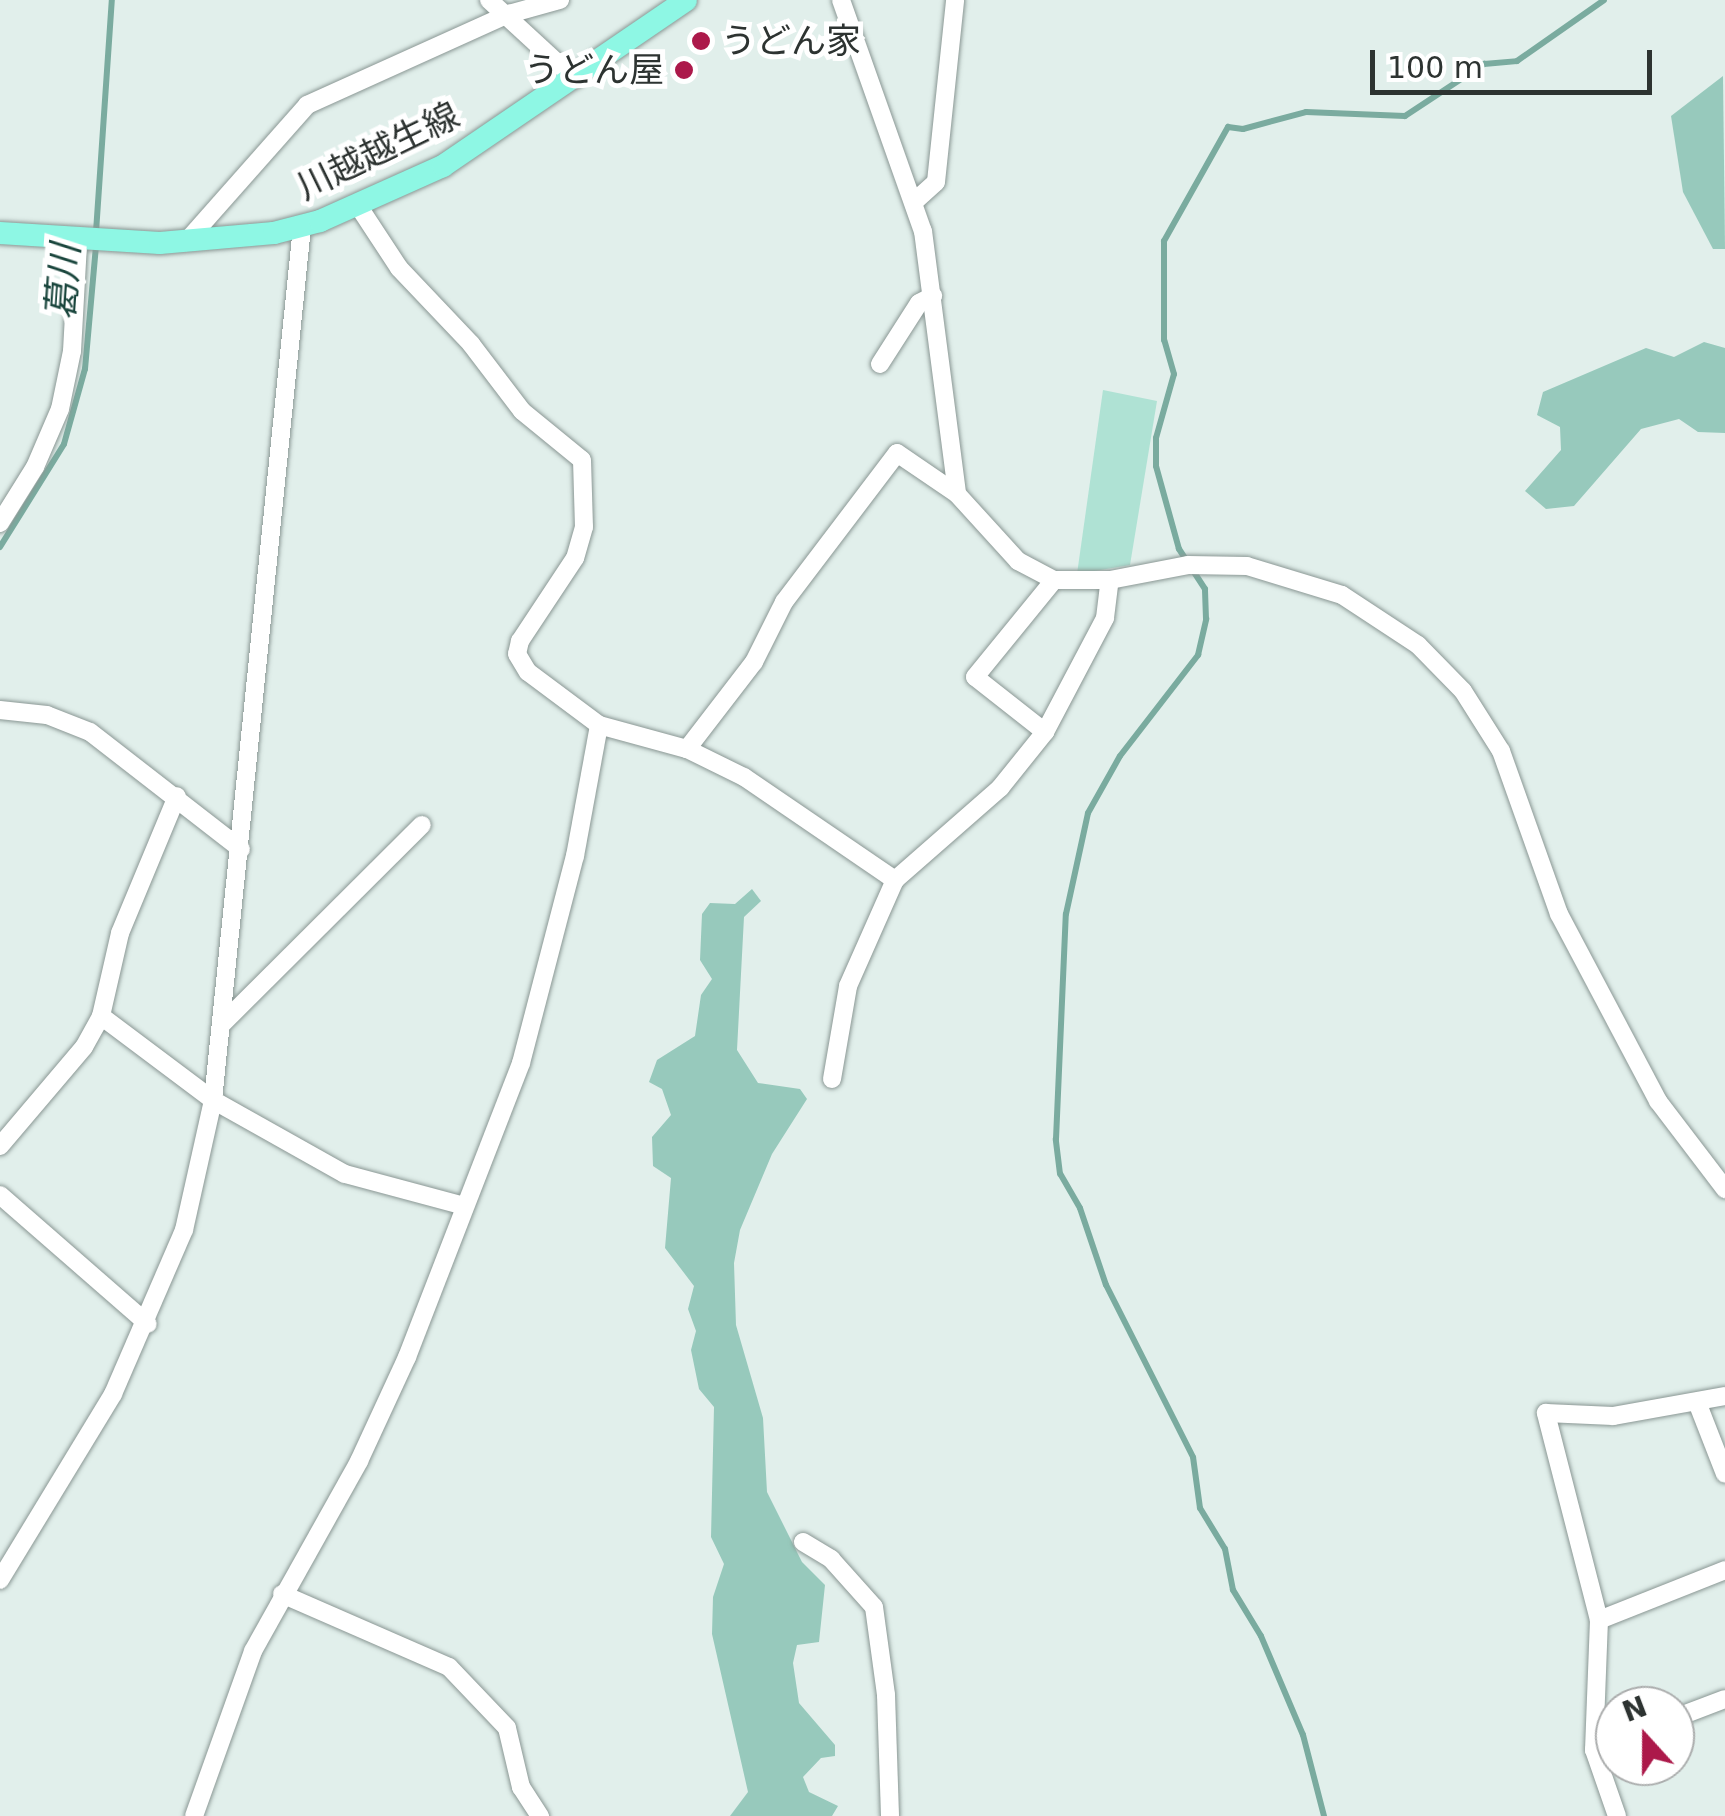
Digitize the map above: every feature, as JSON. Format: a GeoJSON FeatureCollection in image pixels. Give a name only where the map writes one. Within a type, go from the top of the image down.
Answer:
{"type":"FeatureCollection","features":[{"type":"Feature","properties":{"kind":"main road","name":"川越越生線"},"geometry":{"type":"LineString","coordinates":[[0,233],[88,242],[186,242],[302,227],[359,207],[443,166],[686,0]]}},
{"type":"Feature","properties":{"kind":"street"},"geometry":{"type":"LineString","coordinates":[[489,0],[509,14],[575,79]]}},
{"type":"Feature","properties":{"kind":"street"},"geometry":{"type":"LineString","coordinates":[[186,242],[307,105],[509,14],[560,0]]}},
{"type":"Feature","properties":{"kind":"street"},"geometry":{"type":"LineString","coordinates":[[841,0],[876,111],[915,201],[933,296],[958,494]]}},
{"type":"Feature","properties":{"kind":"street"},"geometry":{"type":"LineString","coordinates":[[915,201],[936,182],[955,0]]}},
{"type":"Feature","properties":{"kind":"street"},"geometry":{"type":"LineString","coordinates":[[359,207],[399,268],[471,344],[522,411],[582,460],[588,498],[575,558],[517,654],[528,672],[599,725],[687,749],[744,777],[895,880]]}},
{"type":"Feature","properties":{"kind":"street"},"geometry":{"type":"LineString","coordinates":[[0,1580],[113,1394],[148,1324],[184,1230],[213,1100],[222,1024],[302,227]]}},
{"type":"Feature","properties":{"kind":"street"},"geometry":{"type":"LineString","coordinates":[[0,523],[35,467],[60,409],[88,242]]}},
{"type":"Feature","properties":{"kind":"street"},"geometry":{"type":"LineString","coordinates":[[880,364],[919,302],[933,296]]}},
{"type":"Feature","properties":{"kind":"street"},"geometry":{"type":"LineString","coordinates":[[687,749],[754,662],[784,602],[897,452],[958,494],[1018,561],[1054,580],[1110,580],[1188,565],[1267,570],[1342,595],[1418,645],[1463,691],[1501,751],[1559,914],[1658,1100],[1725,1189]]}},
{"type":"Feature","properties":{"kind":"street"},"geometry":{"type":"LineString","coordinates":[[1045,732],[975,676],[1054,580]]}},
{"type":"Feature","properties":{"kind":"street"},"geometry":{"type":"LineString","coordinates":[[832,1080],[848,986],[895,880],[1000,788],[1045,732],[1105,618],[1110,580]]}},
{"type":"Feature","properties":{"kind":"street"},"geometry":{"type":"LineString","coordinates":[[0,710],[48,715],[90,732],[241,849]]}},
{"type":"Feature","properties":{"kind":"street"},"geometry":{"type":"LineString","coordinates":[[194,1816],[253,1651],[359,1461],[407,1357],[461,1204],[521,1063],[575,856],[599,725]]}},
{"type":"Feature","properties":{"kind":"street"},"geometry":{"type":"LineString","coordinates":[[0,1146],[84,1048],[101,1016],[120,933],[177,796]]}},
{"type":"Feature","properties":{"kind":"street"},"geometry":{"type":"LineString","coordinates":[[222,1024],[422,825]]}},
{"type":"Feature","properties":{"kind":"street"},"geometry":{"type":"LineString","coordinates":[[101,1016],[213,1100],[345,1174],[461,1204]]}},
{"type":"Feature","properties":{"kind":"street"},"geometry":{"type":"LineString","coordinates":[[0,1195],[148,1324]]}},
{"type":"Feature","properties":{"kind":"street"},"geometry":{"type":"LineString","coordinates":[[1617,1816],[1594,1750],[1599,1620],[1546,1414],[1613,1416],[1725,1396]]}},
{"type":"Feature","properties":{"kind":"street"},"geometry":{"type":"LineString","coordinates":[[1697,1402],[1725,1474]]}},
{"type":"Feature","properties":{"kind":"street"},"geometry":{"type":"LineString","coordinates":[[803,1542],[831,1559],[874,1607],[886,1695],[890,1816]]}},
{"type":"Feature","properties":{"kind":"street"},"geometry":{"type":"LineString","coordinates":[[1599,1620],[1725,1570]]}},
{"type":"Feature","properties":{"kind":"street"},"geometry":{"type":"LineString","coordinates":[[282,1594],[449,1667],[507,1728],[521,1787],[540,1816]]}},
{"type":"Feature","properties":{"kind":"street"},"geometry":{"type":"LineString","coordinates":[[1695,1710],[1725,1699]]}},
{"type":"Feature","properties":{"kind":"green space"},"geometry":{"type":"Polygon","coordinates":[[[1723,76],[1725,249],[1713,249],[1683,192],[1671,116],[1723,76]]]}},
{"type":"Feature","properties":{"kind":"green space"},"geometry":{"type":"Polygon","coordinates":[[[1704,342],[1725,348],[1725,433],[1698,432],[1679,419],[1641,429],[1574,506],[1546,509],[1525,491],[1561,450],[1560,427],[1537,415],[1543,392],[1646,348],[1674,357],[1704,342]]]}},
{"type":"Feature","properties":{"kind":"green space"},"geometry":{"type":"Polygon","coordinates":[[[1103,390],[1157,401],[1130,565],[1077,574],[1103,390]]]}},
{"type":"Feature","properties":{"kind":"green space"},"geometry":{"type":"Polygon","coordinates":[[[752,889],[761,901],[744,917],[737,1050],[758,1083],[800,1089],[807,1099],[772,1154],[740,1230],[734,1263],[736,1325],[763,1418],[767,1492],[802,1562],[825,1585],[819,1642],[797,1645],[793,1663],[799,1703],[835,1745],[835,1756],[821,1758],[803,1777],[809,1792],[838,1806],[832,1816],[730,1816],[748,1792],[712,1634],[713,1597],[724,1564],[711,1537],[714,1407],[699,1389],[691,1350],[696,1331],[688,1309],[694,1286],[665,1248],[671,1178],[653,1166],[652,1137],[671,1115],[662,1089],[649,1082],[657,1060],[695,1036],[701,995],[712,979],[700,960],[702,914],[710,903],[735,904],[752,889]]]}},
{"type":"Feature","properties":{"kind":"waterway","name":"葛川"},"geometry":{"type":"LineString","coordinates":[[96,232],[112,0]]}},
{"type":"Feature","properties":{"kind":"waterway"},"geometry":{"type":"LineString","coordinates":[[1324,1816],[1303,1735],[1261,1636],[1233,1590],[1225,1549],[1200,1508],[1193,1457],[1106,1285],[1080,1208],[1060,1174],[1056,1139],[1066,914],[1088,813],[1120,756],[1198,655],[1206,619],[1205,589],[1179,549],[1156,466],[1156,438],[1174,374],[1164,340],[1164,241],[1228,127],[1243,129],[1306,112],[1405,116],[1484,64],[1517,61],[1604,0]]}},
{"type":"Feature","properties":{"kind":"waterway","name":"葛川"},"geometry":{"type":"LineString","coordinates":[[0,547],[64,444],[85,369],[96,245]]}},
{"type":"Feature","properties":{"kind":"place","name":"うどん家"},"geometry":{"type":"Point","coordinates":[701,41]}},
{"type":"Feature","properties":{"kind":"place","name":"うどん屋"},"geometry":{"type":"Point","coordinates":[684,70]}}]}
